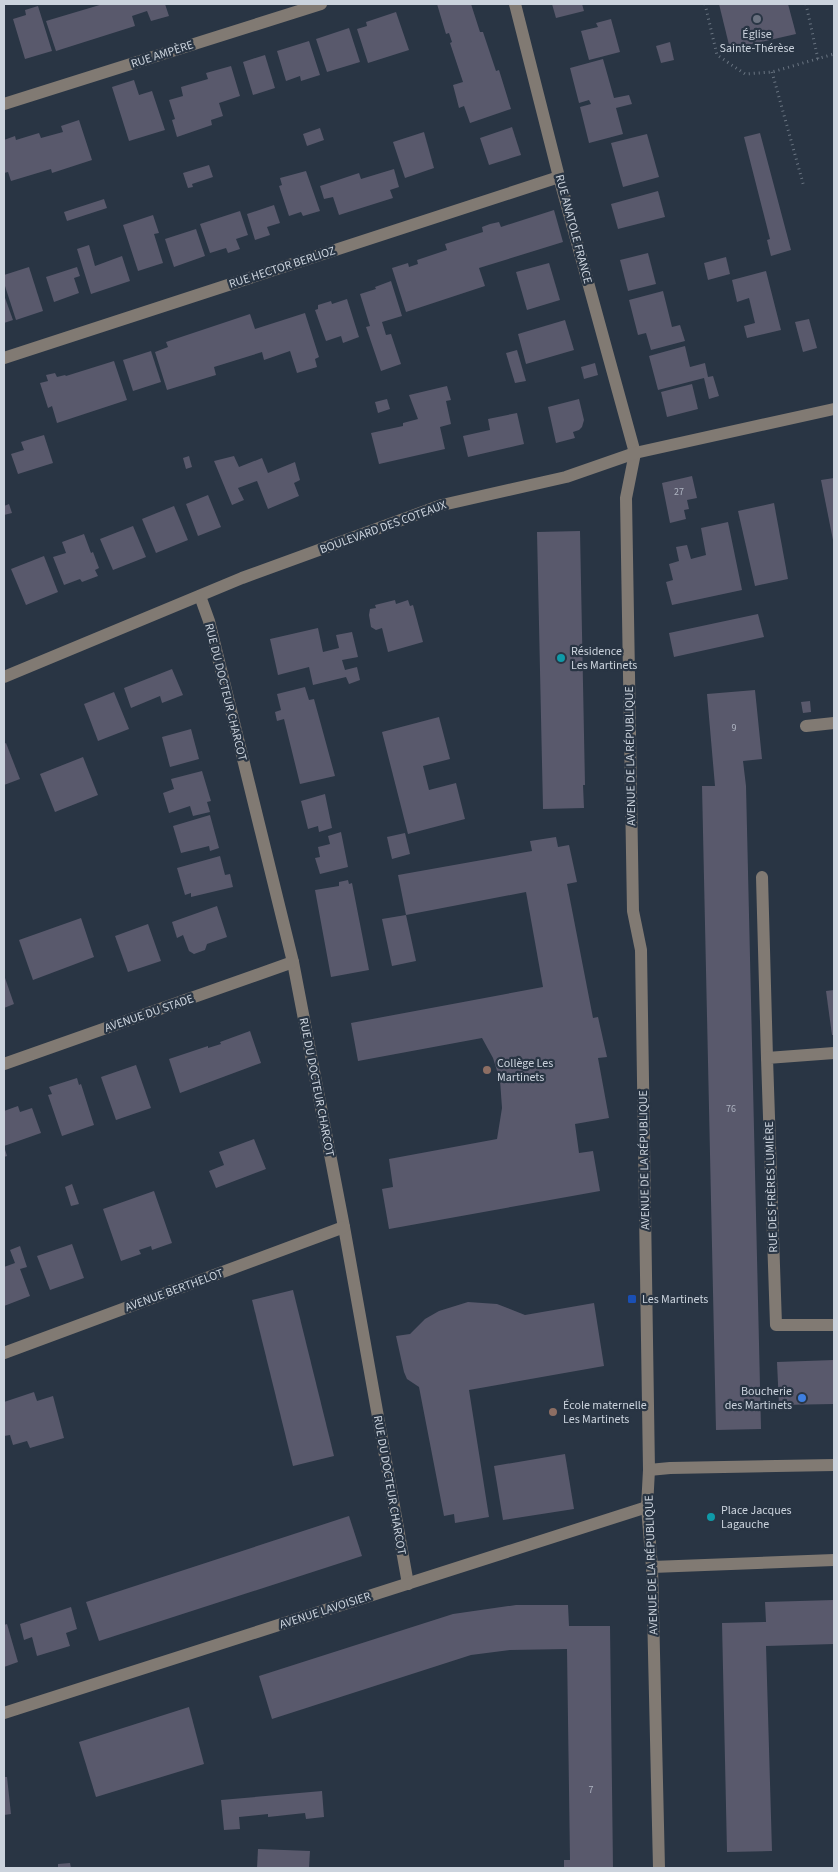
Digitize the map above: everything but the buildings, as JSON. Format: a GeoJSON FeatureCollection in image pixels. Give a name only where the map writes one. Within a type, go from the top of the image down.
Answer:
{"type":"FeatureCollection","features":[{"type":"Feature","properties":{"kind":"street","name":"RUE AMPÈRE"},"geometry":{"type":"LineString","coordinates":[[4,104],[321,4]]}},
{"type":"Feature","properties":{"kind":"street","name":"RUE ANATOLE FRANCE"},"geometry":{"type":"LineString","coordinates":[[515,4],[559,176],[635,453]]}},
{"type":"Feature","properties":{"kind":"street","name":"RUE HECTOR BERLIOZ"},"geometry":{"type":"LineString","coordinates":[[4,358],[559,176]]}},
{"type":"Feature","properties":{"kind":"street","name":"BOULEVARD DES COTEAUX"},"geometry":{"type":"LineString","coordinates":[[4,677],[242,578],[442,505],[566,477],[635,453],[834,409]]}},
{"type":"Feature","properties":{"kind":"street","name":"AVENUE DE LA RÉPUBLIQUE"},"geometry":{"type":"LineString","coordinates":[[635,453],[626,498],[632,911],[641,950],[649,1470],[647,1506],[652,1567],[659,1868]]}},
{"type":"Feature","properties":{"kind":"street","name":"RUE DU DOCTEUR CHARCOT"},"geometry":{"type":"LineString","coordinates":[[200,596],[209,621],[293,962],[344,1227],[408,1584]]}},
{"type":"Feature","properties":{"kind":"street"},"geometry":{"type":"LineString","coordinates":[[806,726],[834,723]]}},
{"type":"Feature","properties":{"kind":"street"},"geometry":{"type":"LineString","coordinates":[[762,877],[767,1058],[834,1053]]}},
{"type":"Feature","properties":{"kind":"street","name":"AVENUE DU STADE"},"geometry":{"type":"LineString","coordinates":[[4,1064],[293,962]]}},
{"type":"Feature","properties":{"kind":"street","name":"RUE DES FRÈRES LUMIÈRE"},"geometry":{"type":"LineString","coordinates":[[767,1058],[776,1325],[834,1325]]}},
{"type":"Feature","properties":{"kind":"street","name":"AVENUE BERTHELOT"},"geometry":{"type":"LineString","coordinates":[[4,1353],[344,1227]]}},
{"type":"Feature","properties":{"kind":"street"},"geometry":{"type":"LineString","coordinates":[[649,1470],[834,1465]]}},
{"type":"Feature","properties":{"kind":"street","name":"AVENUE LAVOISIER"},"geometry":{"type":"LineString","coordinates":[[4,1713],[647,1506]]}},
{"type":"Feature","properties":{"kind":"street"},"geometry":{"type":"LineString","coordinates":[[652,1567],[834,1560]]}},
{"type":"Feature","properties":{"kind":"path"},"geometry":{"type":"LineString","coordinates":[[705,4],[716,55],[745,74],[772,72],[834,54]]}},
{"type":"Feature","properties":{"kind":"path"},"geometry":{"type":"LineString","coordinates":[[806,4],[818,59]]}},
{"type":"Feature","properties":{"kind":"path"},"geometry":{"type":"LineString","coordinates":[[772,72],[804,187]]}},
{"type":"Feature","properties":{"kind":"place","name":"Église Sainte-Thérèse"},"geometry":{"type":"Point","coordinates":[757,19]}},
{"type":"Feature","properties":{"kind":"place","name":"Résidence Les Martinets"},"geometry":{"type":"Point","coordinates":[561,658]}},
{"type":"Feature","properties":{"kind":"place","name":"Collège Les Martinets"},"geometry":{"type":"Point","coordinates":[487,1070]}},
{"type":"Feature","properties":{"kind":"place","name":"Les Martinets"},"geometry":{"type":"Point","coordinates":[632,1299]}},
{"type":"Feature","properties":{"kind":"place","name":"Boucherie des Martinets"},"geometry":{"type":"Point","coordinates":[802,1398]}},
{"type":"Feature","properties":{"kind":"place","name":"École maternelle Les Martinets"},"geometry":{"type":"Point","coordinates":[553,1412]}},
{"type":"Feature","properties":{"kind":"place","name":"Place Jacques Lagauche"},"geometry":{"type":"Point","coordinates":[711,1517]}}]}
